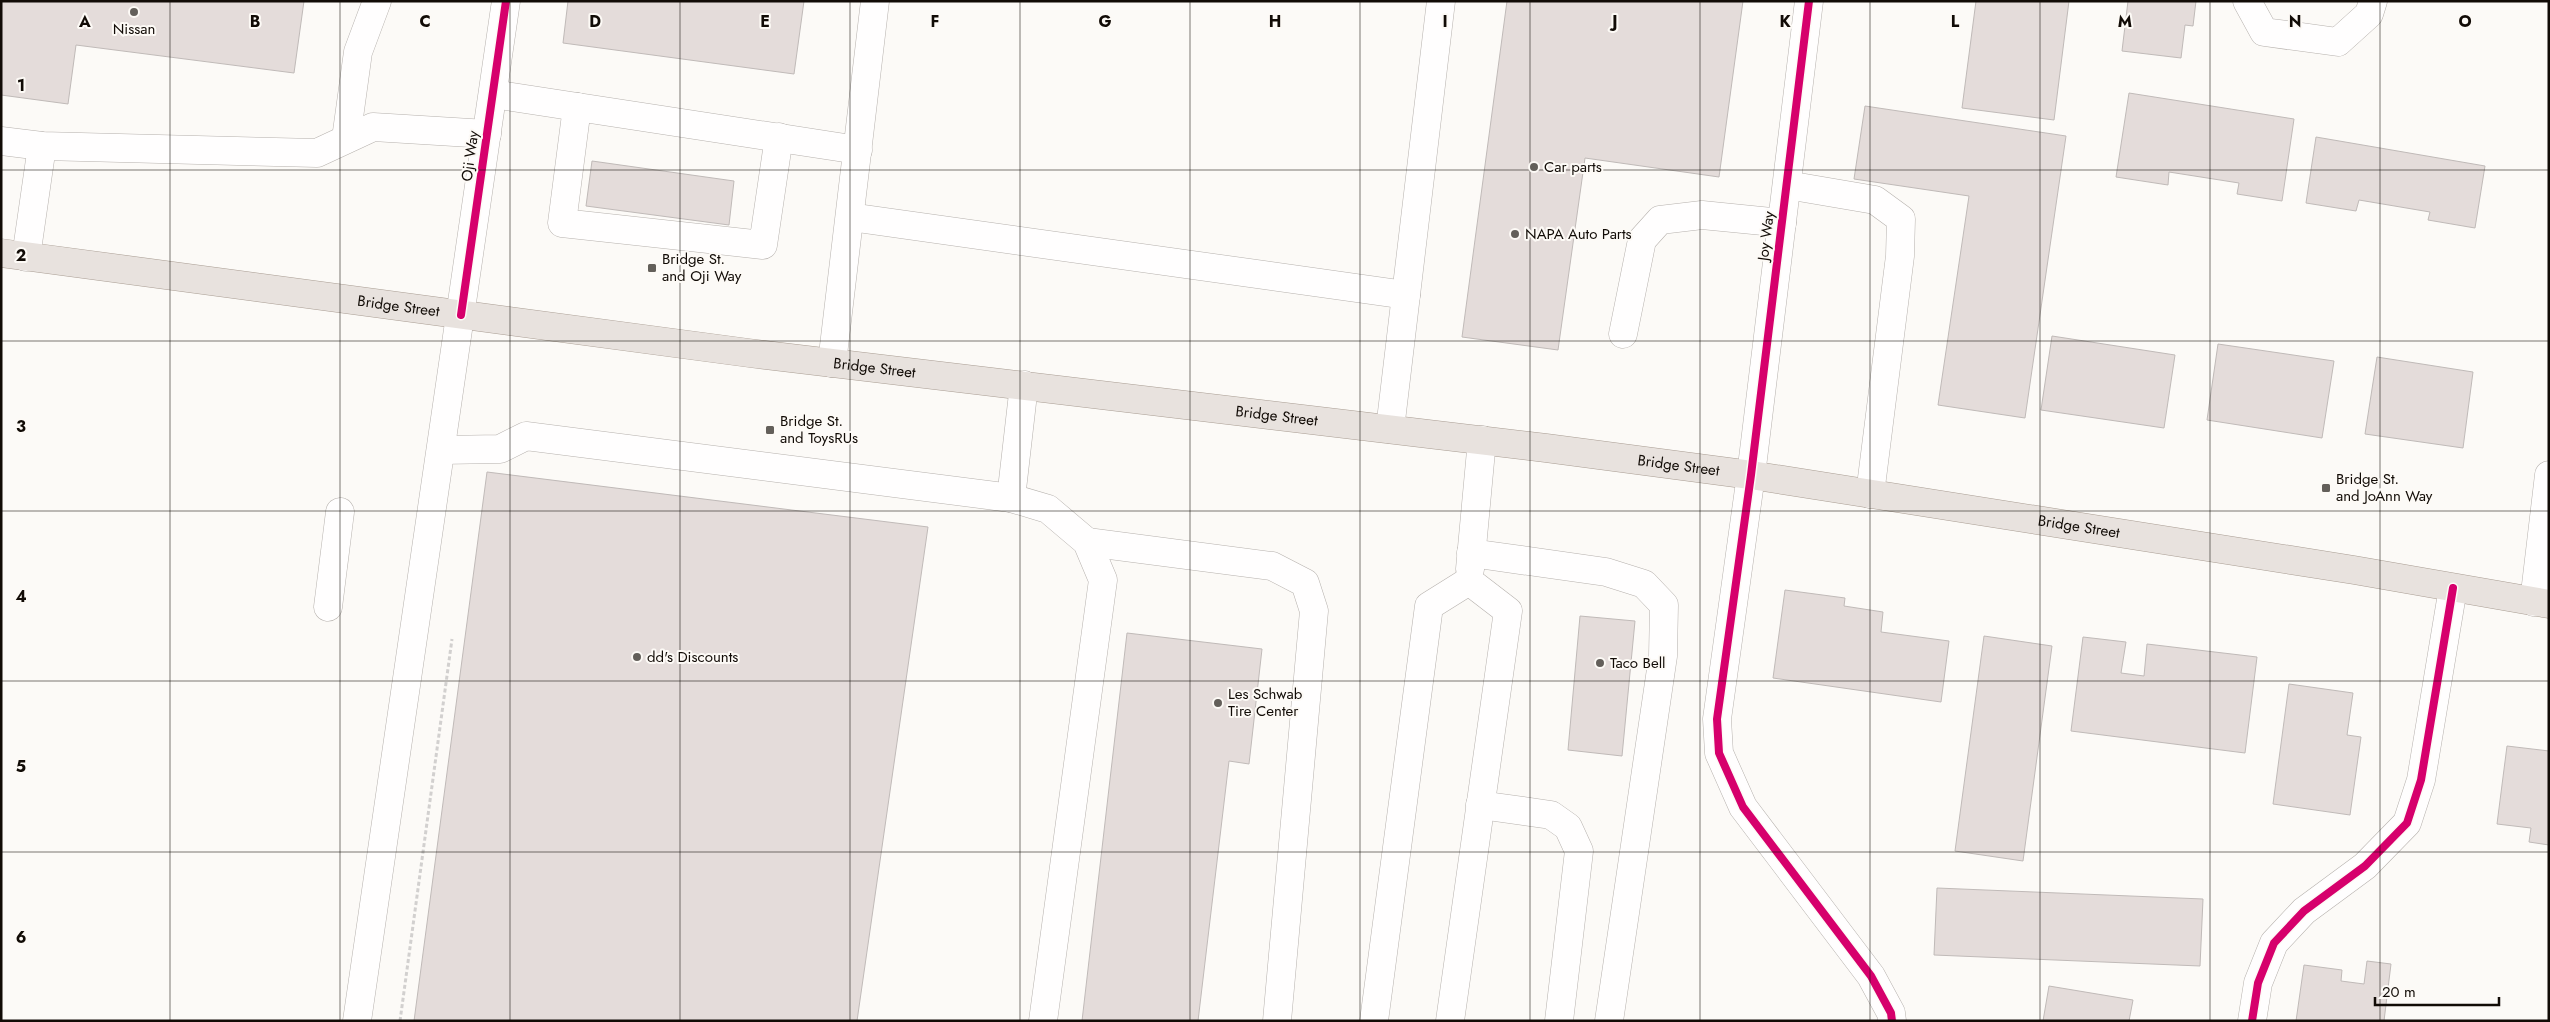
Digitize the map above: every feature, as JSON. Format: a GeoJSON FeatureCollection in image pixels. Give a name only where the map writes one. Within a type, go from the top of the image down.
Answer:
{"type":"FeatureCollection","features":[{"type":"Feature","properties":{"kind":"main road","name":"Bridge Street"},"geometry":{"type":"LineString","coordinates":[[13,255],[832,363],[1482,440],[1751,475],[2344,568],[2541,603]]}},
{"type":"Feature","properties":{"kind":"street"},"geometry":{"type":"LineString","coordinates":[[346,139],[358,52],[377,1]]}},
{"type":"Feature","properties":{"kind":"street","name":"Oji Way"},"geometry":{"type":"LineString","coordinates":[[357,1021],[506,1]]}},
{"type":"Feature","properties":{"kind":"street"},"geometry":{"type":"LineString","coordinates":[[832,363],[875,1]]}},
{"type":"Feature","properties":{"kind":"street"},"geometry":{"type":"LineString","coordinates":[[1390,429],[1441,1]]}},
{"type":"Feature","properties":{"kind":"street","name":"Joy Way"},"geometry":{"type":"LineString","coordinates":[[1809,1],[1751,475],[1716,719],[1719,753],[1743,808],[1871,976],[1891,1013],[1892,1021]]}},
{"type":"Feature","properties":{"kind":"street"},"geometry":{"type":"LineString","coordinates":[[2247,1],[2264,32],[2338,42],[2369,14],[2372,1]]}},
{"type":"Feature","properties":{"kind":"street"},"geometry":{"type":"LineString","coordinates":[[493,94],[858,150]]}},
{"type":"Feature","properties":{"kind":"street"},"geometry":{"type":"LineString","coordinates":[[577,107],[562,223],[763,245],[779,137]]}},
{"type":"Feature","properties":{"kind":"street"},"geometry":{"type":"LineString","coordinates":[[1,141],[42,146],[317,153],[373,127],[487,134]]}},
{"type":"Feature","properties":{"kind":"street"},"geometry":{"type":"LineString","coordinates":[[13,255],[42,146]]}},
{"type":"Feature","properties":{"kind":"street"},"geometry":{"type":"LineString","coordinates":[[1787,185],[1875,200],[1901,219],[1900,256],[1870,494]]}},
{"type":"Feature","properties":{"kind":"street"},"geometry":{"type":"LineString","coordinates":[[1623,334],[1642,240],[1660,220],[1702,215],[1782,223]]}},
{"type":"Feature","properties":{"kind":"street"},"geometry":{"type":"LineString","coordinates":[[850,217],[1406,295]]}},
{"type":"Feature","properties":{"kind":"street"},"geometry":{"type":"LineString","coordinates":[[1011,498],[1024,385]]}},
{"type":"Feature","properties":{"kind":"street"},"geometry":{"type":"LineString","coordinates":[[441,450],[477,451],[500,449],[526,436],[1011,498],[1048,509],[1087,542],[1102,580],[1043,1021]]}},
{"type":"Feature","properties":{"kind":"street"},"geometry":{"type":"LineString","coordinates":[[1468,581],[1482,440]]}},
{"type":"Feature","properties":{"kind":"street"},"geometry":{"type":"LineString","coordinates":[[2541,603],[2549,475]]}},
{"type":"Feature","properties":{"kind":"street"},"geometry":{"type":"LineString","coordinates":[[328,607],[340,512]]}},
{"type":"Feature","properties":{"kind":"street"},"geometry":{"type":"LineString","coordinates":[[1087,542],[1272,566],[1306,583],[1314,611],[1277,1021]]}},
{"type":"Feature","properties":{"kind":"street"},"geometry":{"type":"LineString","coordinates":[[1471,553],[1606,572],[1644,584],[1664,606],[1663,656],[1609,1021]]}},
{"type":"Feature","properties":{"kind":"street"},"geometry":{"type":"LineString","coordinates":[[1450,1021],[1508,611],[1468,581]]}},
{"type":"Feature","properties":{"kind":"street"},"geometry":{"type":"LineString","coordinates":[[1374,1021],[1429,606],[1468,581]]}},
{"type":"Feature","properties":{"kind":"street"},"geometry":{"type":"LineString","coordinates":[[2252,1021],[2258,983],[2274,943],[2304,911],[2365,866],[2407,823],[2421,780],[2453,588]]}},
{"type":"Feature","properties":{"kind":"street"},"geometry":{"type":"LineString","coordinates":[[1480,805],[1551,815],[1568,827],[1579,851],[1559,1021]]}},
{"type":"Feature","properties":{"kind":"path"},"geometry":{"type":"LineString","coordinates":[[400,1021],[452,638]]}},
{"type":"Feature","properties":{"kind":"building"},"geometry":{"type":"Polygon","coordinates":[[[1,1],[304,1],[294,73],[76,45],[68,104],[1,95],[1,1]]]}},
{"type":"Feature","properties":{"kind":"building"},"geometry":{"type":"Polygon","coordinates":[[[568,1],[804,1],[794,74],[563,43],[568,1]]]}},
{"type":"Feature","properties":{"kind":"building","name":"Car parts"},"geometry":{"type":"Polygon","coordinates":[[[1507,1],[1743,1],[1719,177],[1585,158],[1558,350],[1462,337],[1507,1]]]}},
{"type":"Feature","properties":{"kind":"building"},"geometry":{"type":"Polygon","coordinates":[[[1976,1],[2069,1],[2054,120],[1962,108],[1976,1]]]}},
{"type":"Feature","properties":{"kind":"building"},"geometry":{"type":"Polygon","coordinates":[[[2128,1],[2196,1],[2193,26],[2185,25],[2181,58],[2122,51],[2128,1]]]}},
{"type":"Feature","properties":{"kind":"building"},"geometry":{"type":"Polygon","coordinates":[[[2129,93],[2294,119],[2282,201],[2237,194],[2239,183],[2169,172],[2168,185],[2116,177],[2129,93]]]}},
{"type":"Feature","properties":{"kind":"building"},"geometry":{"type":"Polygon","coordinates":[[[1865,106],[2066,136],[2025,418],[1938,405],[1969,196],[1854,179],[1865,106]]]}},
{"type":"Feature","properties":{"kind":"building"},"geometry":{"type":"Polygon","coordinates":[[[2316,137],[2485,166],[2475,228],[2428,220],[2430,212],[2359,200],[2356,211],[2306,203],[2316,137]]]}},
{"type":"Feature","properties":{"kind":"building"},"geometry":{"type":"Polygon","coordinates":[[[592,161],[734,181],[729,225],[586,206],[592,161]]]}},
{"type":"Feature","properties":{"kind":"building"},"geometry":{"type":"Polygon","coordinates":[[[2052,336],[2175,355],[2164,428],[2041,410],[2052,336]]]}},
{"type":"Feature","properties":{"kind":"building"},"geometry":{"type":"Polygon","coordinates":[[[2218,344],[2334,361],[2322,438],[2207,420],[2218,344]]]}},
{"type":"Feature","properties":{"kind":"building"},"geometry":{"type":"Polygon","coordinates":[[[2377,357],[2473,372],[2463,448],[2365,434],[2377,357]]]}},
{"type":"Feature","properties":{"kind":"building"},"geometry":{"type":"Polygon","coordinates":[[[487,472],[928,527],[857,1021],[414,1021],[487,472]]]}},
{"type":"Feature","properties":{"kind":"building"},"geometry":{"type":"Polygon","coordinates":[[[1785,590],[1845,598],[1844,606],[1883,612],[1881,632],[1949,641],[1941,702],[1773,678],[1785,590]]]}},
{"type":"Feature","properties":{"kind":"building"},"geometry":{"type":"Polygon","coordinates":[[[1580,616],[1635,621],[1622,756],[1568,750],[1580,616]]]}},
{"type":"Feature","properties":{"kind":"building"},"geometry":{"type":"Polygon","coordinates":[[[1127,633],[1262,649],[1249,764],[1229,761],[1198,1021],[1082,1021],[1127,633]]]}},
{"type":"Feature","properties":{"kind":"building"},"geometry":{"type":"Polygon","coordinates":[[[1984,636],[2052,646],[2023,861],[1955,851],[1984,636]]]}},
{"type":"Feature","properties":{"kind":"building"},"geometry":{"type":"Polygon","coordinates":[[[2083,637],[2126,642],[2121,673],[2144,676],[2147,644],[2257,657],[2245,753],[2071,731],[2083,637]]]}},
{"type":"Feature","properties":{"kind":"building"},"geometry":{"type":"Polygon","coordinates":[[[2289,684],[2353,693],[2347,735],[2361,737],[2350,815],[2273,804],[2289,684]]]}},
{"type":"Feature","properties":{"kind":"building"},"geometry":{"type":"Polygon","coordinates":[[[2507,746],[2549,751],[2549,845],[2529,842],[2531,828],[2497,824],[2507,746]]]}},
{"type":"Feature","properties":{"kind":"building"},"geometry":{"type":"Polygon","coordinates":[[[1937,888],[2203,899],[2200,966],[1934,955],[1937,888]]]}},
{"type":"Feature","properties":{"kind":"building"},"geometry":{"type":"Polygon","coordinates":[[[2367,961],[2391,964],[2384,1021],[2296,1021],[2304,965],[2342,970],[2341,981],[2364,984],[2367,961]]]}},
{"type":"Feature","properties":{"kind":"building"},"geometry":{"type":"Polygon","coordinates":[[[2049,986],[2133,1000],[2129,1021],[2043,1021],[2049,986]]]}},
{"type":"Feature","properties":{"kind":"cycle path"},"geometry":{"type":"LineString","coordinates":[[461,315],[506,1]]}},
{"type":"Feature","properties":{"kind":"cycle path"},"geometry":{"type":"LineString","coordinates":[[1809,1],[1751,475],[1717,719],[1719,753],[1743,807],[1871,976],[1891,1013],[1892,1021]]}},
{"type":"Feature","properties":{"kind":"cycle path"},"geometry":{"type":"LineString","coordinates":[[2252,1021],[2258,983],[2274,943],[2304,911],[2365,866],[2407,823],[2421,780],[2453,588]]}},
{"type":"Feature","properties":{"kind":"place","name":"Nissan"},"geometry":{"type":"Point","coordinates":[134,12]}},
{"type":"Feature","properties":{"kind":"place","name":"Car parts"},"geometry":{"type":"Point","coordinates":[1534,167]}},
{"type":"Feature","properties":{"kind":"place","name":"NAPA Auto Parts"},"geometry":{"type":"Point","coordinates":[1515,234]}},
{"type":"Feature","properties":{"kind":"place","name":"Bridge St. and Oji Way"},"geometry":{"type":"Point","coordinates":[652,268]}},
{"type":"Feature","properties":{"kind":"place","name":"Bridge St. and ToysRUs"},"geometry":{"type":"Point","coordinates":[770,430]}},
{"type":"Feature","properties":{"kind":"place","name":"Bridge St. and JoAnn Way"},"geometry":{"type":"Point","coordinates":[2326,488]}},
{"type":"Feature","properties":{"kind":"place","name":"dd's Discounts"},"geometry":{"type":"Point","coordinates":[637,657]}},
{"type":"Feature","properties":{"kind":"place","name":"Taco Bell"},"geometry":{"type":"Point","coordinates":[1600,663]}},
{"type":"Feature","properties":{"kind":"place","name":"Les Schwab Tire Center"},"geometry":{"type":"Point","coordinates":[1218,703]}}]}
